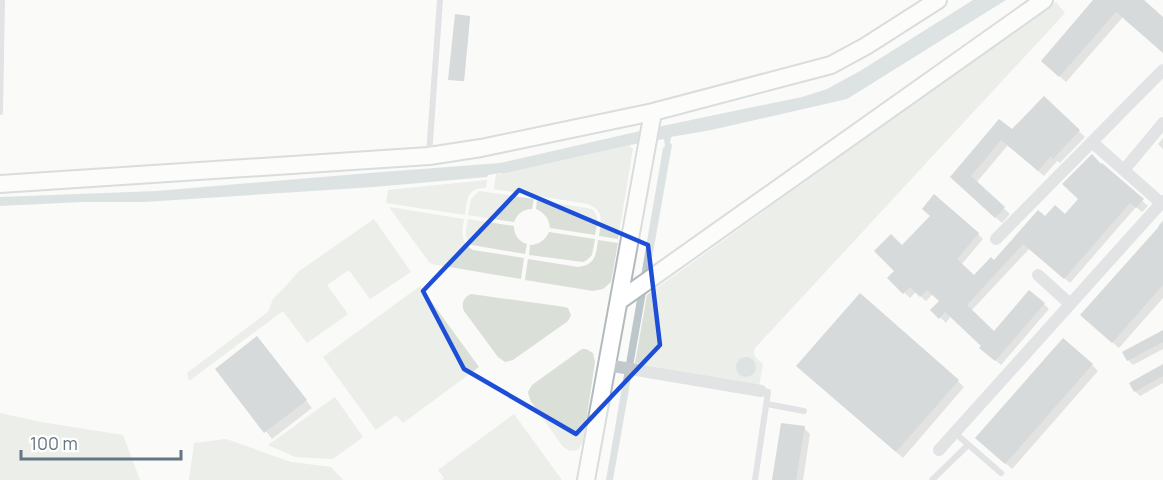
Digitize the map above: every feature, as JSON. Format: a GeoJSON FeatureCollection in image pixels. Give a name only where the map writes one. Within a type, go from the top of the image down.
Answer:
{"type":"FeatureCollection","features":[{"type":"Feature","properties":{"kind":"main road"},"geometry":{"type":"LineString","coordinates":[[0,184],[429,156],[481,148],[653,112],[831,65],[866,46],[938,0]]}},
{"type":"Feature","properties":{"kind":"main road"},"geometry":{"type":"LineString","coordinates":[[619,301],[1044,0]]}},
{"type":"Feature","properties":{"kind":"main road"},"geometry":{"type":"LineString","coordinates":[[586,480],[653,112]]}},
{"type":"Feature","properties":{"kind":"street"},"geometry":{"type":"LineString","coordinates":[[996,239],[1163,70]]}},
{"type":"Feature","properties":{"kind":"street"},"geometry":{"type":"LineString","coordinates":[[1124,170],[1163,123]]}},
{"type":"Feature","properties":{"kind":"street"},"geometry":{"type":"LineString","coordinates":[[939,450],[1162,202],[1092,142]]}},
{"type":"Feature","properties":{"kind":"street"},"geometry":{"type":"LineString","coordinates":[[1038,275],[1070,304]]}},
{"type":"Feature","properties":{"kind":"street"},"geometry":{"type":"LineString","coordinates":[[607,365],[761,391]]}},
{"type":"Feature","properties":{"kind":"lane"},"geometry":{"type":"LineString","coordinates":[[0,112],[2,0]]}},
{"type":"Feature","properties":{"kind":"lane"},"geometry":{"type":"LineString","coordinates":[[429,156],[440,0]]}},
{"type":"Feature","properties":{"kind":"lane"},"geometry":{"type":"LineString","coordinates":[[755,480],[768,392],[761,391]]}},
{"type":"Feature","properties":{"kind":"lane"},"geometry":{"type":"LineString","coordinates":[[767,404],[804,411]]}},
{"type":"Feature","properties":{"kind":"lane"},"geometry":{"type":"LineString","coordinates":[[955,433],[1001,473]]}},
{"type":"Feature","properties":{"kind":"lane"},"geometry":{"type":"LineString","coordinates":[[932,480],[968,444]]}},
{"type":"Feature","properties":{"kind":"highlighted area"},"geometry":{"type":"Polygon","coordinates":[[[519,190],[648,245],[660,345],[576,434],[464,369],[423,291],[519,190]]]}},
{"type":"Feature","properties":{"kind":"shaded area"},"geometry":{"type":"Polygon","coordinates":[[[973,0],[1006,0],[847,99],[671,137],[672,145],[613,480],[606,480],[665,146],[664,139],[487,177],[144,202],[0,206],[0,197],[156,191],[500,163],[802,97],[827,89],[860,71],[973,0]]]}},
{"type":"Feature","properties":{"kind":"shaded area"},"geometry":{"type":"Polygon","coordinates":[[[1056,2],[1065,13],[755,348],[757,359],[763,364],[759,386],[635,363],[647,295],[1056,2]]]}},
{"type":"Feature","properties":{"kind":"shaded area"},"geometry":{"type":"Polygon","coordinates":[[[630,145],[633,148],[618,239],[599,236],[601,217],[597,210],[588,204],[494,189],[496,174],[630,145]]]}},
{"type":"Feature","properties":{"kind":"shaded area"},"geometry":{"type":"Polygon","coordinates":[[[487,180],[486,188],[475,190],[469,195],[465,215],[386,203],[388,190],[487,180]]]}},
{"type":"Feature","properties":{"kind":"shaded area"},"geometry":{"type":"Polygon","coordinates":[[[479,191],[534,199],[532,209],[521,213],[514,222],[468,215],[471,199],[479,191]]]}},
{"type":"Feature","properties":{"kind":"shaded area"},"geometry":{"type":"Polygon","coordinates":[[[537,200],[592,209],[597,218],[595,235],[550,228],[546,217],[536,209],[537,200]]]}},
{"type":"Feature","properties":{"kind":"shaded area"},"geometry":{"type":"Polygon","coordinates":[[[389,207],[464,219],[464,240],[473,250],[524,258],[521,279],[432,264],[389,207]]]}},
{"type":"Feature","properties":{"kind":"shaded area"},"geometry":{"type":"Polygon","coordinates":[[[374,219],[411,272],[370,299],[349,270],[327,285],[348,314],[307,343],[283,311],[189,381],[187,373],[268,312],[273,299],[298,272],[374,219]]]}},
{"type":"Feature","properties":{"kind":"shaded area"},"geometry":{"type":"Polygon","coordinates":[[[468,219],[514,226],[517,237],[527,244],[525,254],[472,245],[466,236],[468,219]]]}},
{"type":"Feature","properties":{"kind":"shaded area"},"geometry":{"type":"Polygon","coordinates":[[[549,232],[595,239],[592,255],[583,262],[529,255],[530,245],[541,242],[549,232]]]}},
{"type":"Feature","properties":{"kind":"shaded area"},"geometry":{"type":"Polygon","coordinates":[[[598,240],[618,243],[611,282],[603,289],[593,291],[525,280],[528,259],[584,266],[594,258],[598,240]]]}},
{"type":"Feature","properties":{"kind":"shaded area"},"geometry":{"type":"Polygon","coordinates":[[[420,286],[479,367],[403,423],[396,415],[376,430],[323,357],[420,286]]]}},
{"type":"Feature","properties":{"kind":"shaded area"},"geometry":{"type":"Polygon","coordinates":[[[471,294],[565,307],[571,315],[568,321],[513,360],[505,362],[498,357],[464,311],[463,301],[471,294]]]}},
{"type":"Feature","properties":{"kind":"shaded area"},"geometry":{"type":"Polygon","coordinates":[[[582,349],[593,353],[595,362],[583,442],[578,450],[570,451],[563,447],[530,400],[528,392],[532,385],[582,349]]]}},
{"type":"Feature","properties":{"kind":"shaded area"},"geometry":{"type":"Polygon","coordinates":[[[746,357],[753,360],[756,367],[753,374],[746,377],[739,374],[736,367],[739,360],[746,357]]]}},
{"type":"Feature","properties":{"kind":"shaded area"},"geometry":{"type":"Polygon","coordinates":[[[335,397],[363,437],[333,459],[295,457],[268,445],[335,397]]]}},
{"type":"Feature","properties":{"kind":"shaded area"},"geometry":{"type":"Polygon","coordinates":[[[0,413],[123,435],[140,480],[0,480],[0,413]]]}},
{"type":"Feature","properties":{"kind":"shaded area"},"geometry":{"type":"Polygon","coordinates":[[[514,414],[562,480],[442,480],[444,478],[438,470],[514,414]]]}},
{"type":"Feature","properties":{"kind":"shaded area"},"geometry":{"type":"Polygon","coordinates":[[[226,439],[291,462],[331,467],[343,480],[189,480],[194,443],[226,439]]]}},
{"type":"Feature","properties":{"kind":"building"},"geometry":{"type":"Polygon","coordinates":[[[1093,0],[1144,0],[1163,17],[1163,53],[1116,12],[1059,77],[1041,61],[1093,0]]]}},
{"type":"Feature","properties":{"kind":"building"},"geometry":{"type":"Polygon","coordinates":[[[455,14],[470,16],[464,81],[448,80],[455,14]]]}},
{"type":"Feature","properties":{"kind":"building"},"geometry":{"type":"Polygon","coordinates":[[[1044,96],[1080,130],[1053,159],[1051,156],[1038,171],[1001,140],[971,176],[1005,207],[995,218],[950,177],[999,119],[1012,129],[1044,96]]]}},
{"type":"Feature","properties":{"kind":"building"},"geometry":{"type":"Polygon","coordinates":[[[1092,154],[1144,199],[1136,208],[1130,203],[1064,279],[1023,244],[967,305],[994,331],[1029,290],[1045,303],[995,361],[979,348],[981,346],[945,312],[939,319],[930,310],[939,301],[927,290],[920,297],[910,287],[903,294],[887,278],[894,271],[874,251],[891,234],[902,245],[930,216],[922,209],[934,194],[979,233],[957,259],[974,275],[991,257],[994,260],[1038,210],[1045,216],[1055,205],[1065,214],[1078,199],[1062,184],[1092,154]]]}},
{"type":"Feature","properties":{"kind":"building"},"geometry":{"type":"Polygon","coordinates":[[[1163,222],[1163,285],[1112,343],[1080,315],[1163,222]]]}},
{"type":"Feature","properties":{"kind":"building"},"geometry":{"type":"Polygon","coordinates":[[[860,293],[959,380],[896,452],[796,366],[860,293]]]}},
{"type":"Feature","properties":{"kind":"building"},"geometry":{"type":"Polygon","coordinates":[[[1163,330],[1163,342],[1127,361],[1122,352],[1163,330]]]}},
{"type":"Feature","properties":{"kind":"building"},"geometry":{"type":"Polygon","coordinates":[[[257,336],[307,400],[264,433],[215,369],[257,336]]]}},
{"type":"Feature","properties":{"kind":"building"},"geometry":{"type":"Polygon","coordinates":[[[1063,338],[1093,364],[1005,464],[975,438],[1063,338]]]}},
{"type":"Feature","properties":{"kind":"building"},"geometry":{"type":"Polygon","coordinates":[[[1163,364],[1163,376],[1134,392],[1129,383],[1163,364]]]}},
{"type":"Feature","properties":{"kind":"building"},"geometry":{"type":"Polygon","coordinates":[[[781,423],[805,426],[796,480],[772,480],[781,423]]]}}]}
